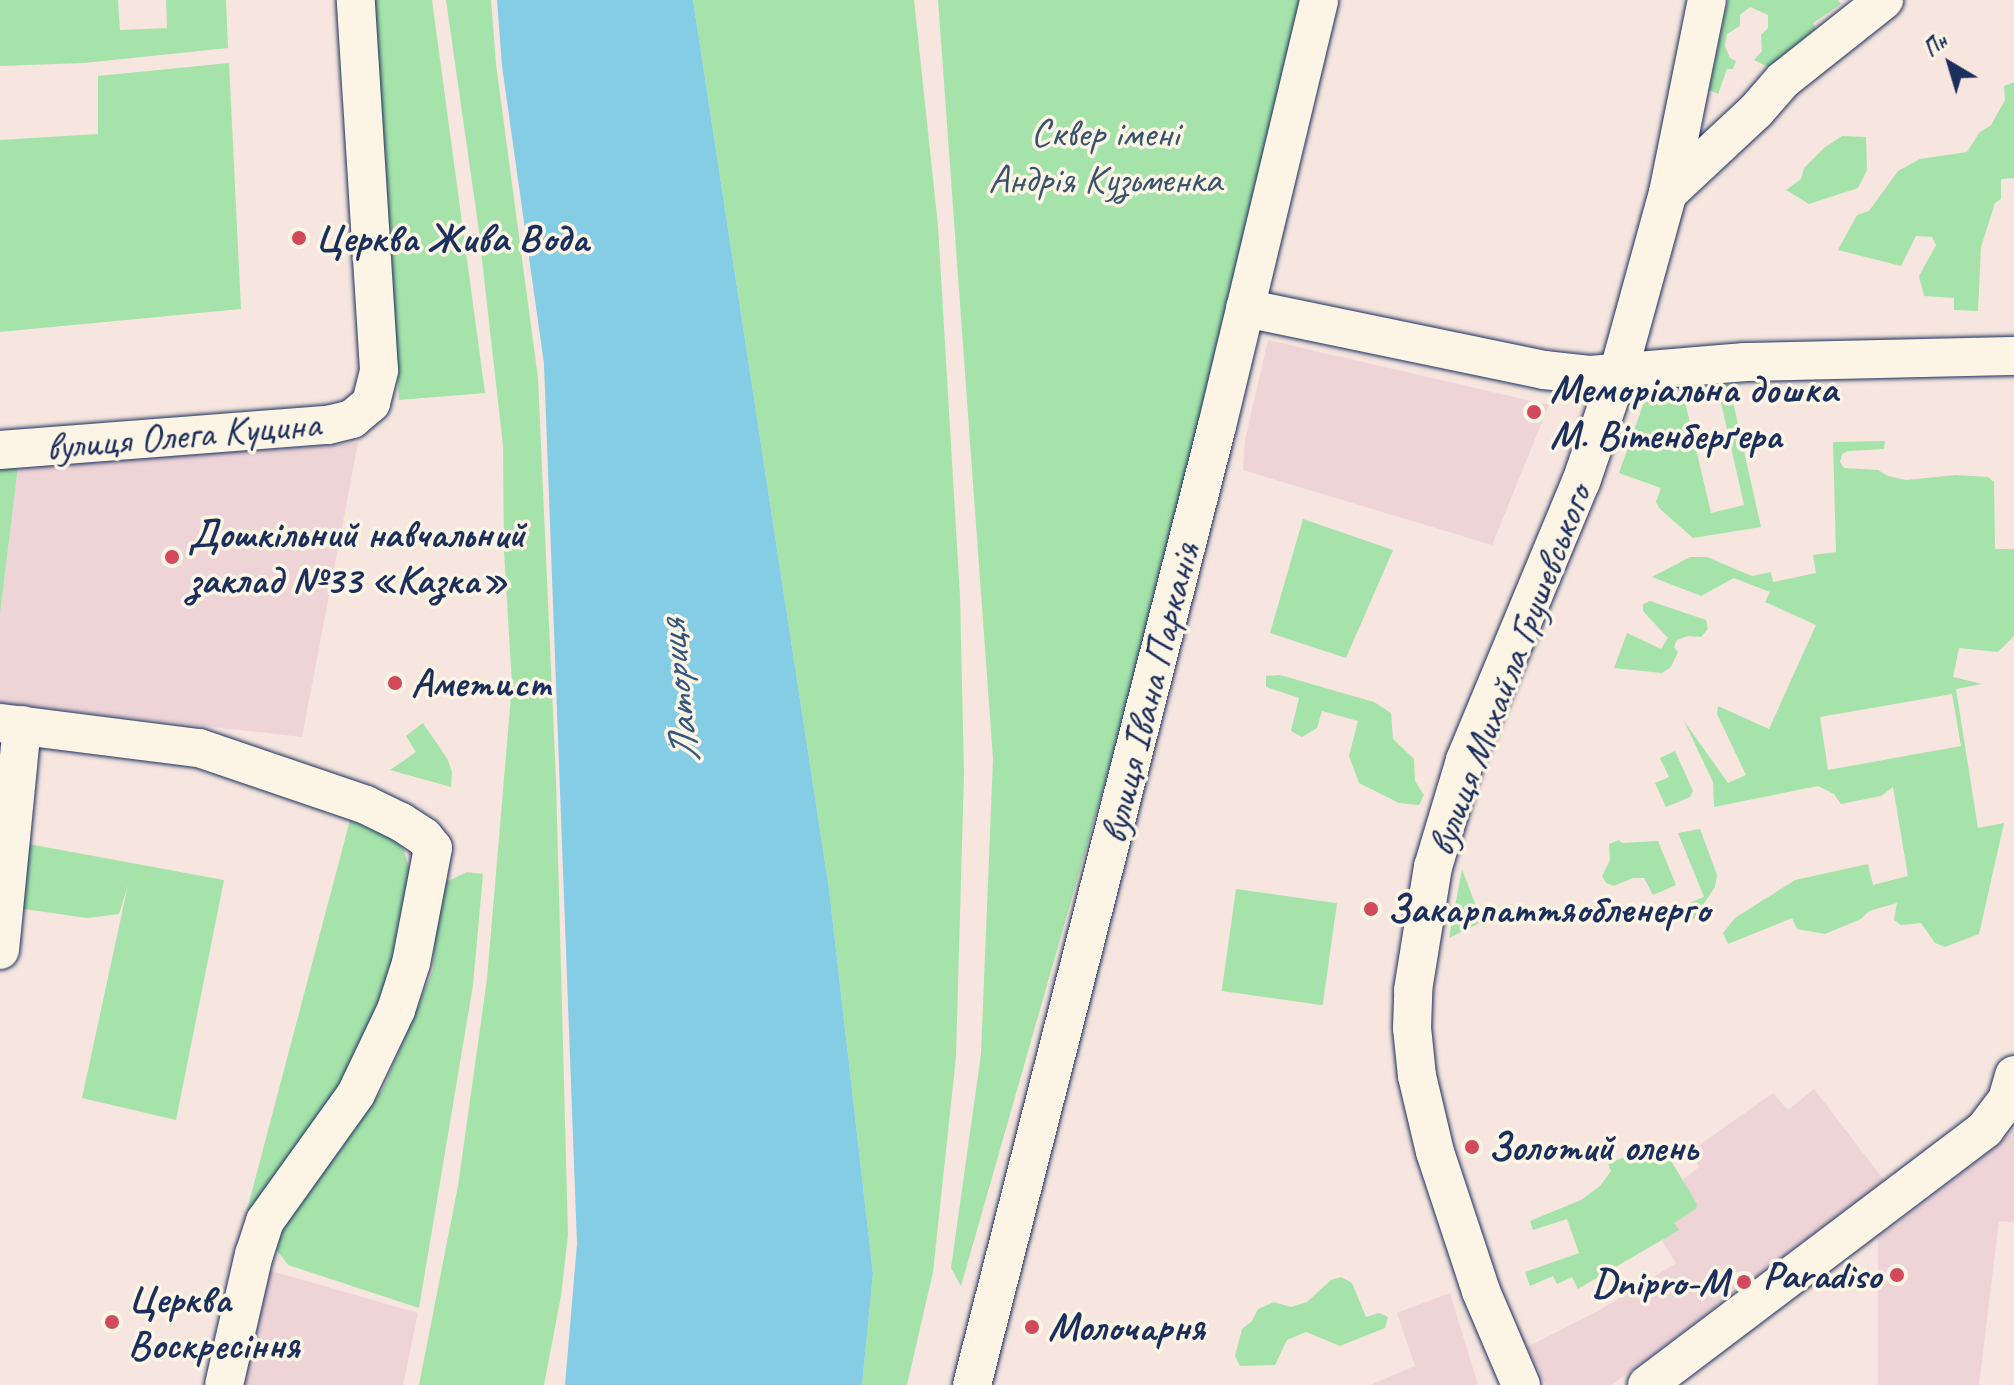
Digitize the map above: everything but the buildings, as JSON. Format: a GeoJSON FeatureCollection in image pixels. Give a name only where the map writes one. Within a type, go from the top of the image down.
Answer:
{"type":"FeatureCollection","features":[{"type":"Feature","properties":{"kind":"street","name":"вулиця Олега Куцина"},"geometry":{"type":"LineString","coordinates":[[0,450],[328,425],[352,419],[371,403],[379,370],[356,0]]}},
{"type":"Feature","properties":{"kind":"street","name":"вулиця Івана Парканія"},"geometry":{"type":"LineString","coordinates":[[972,1385],[1245,308],[1319,0]]}},
{"type":"Feature","properties":{"kind":"street","name":"вулиця Михайла Грушевського"},"geometry":{"type":"LineString","coordinates":[[1521,1385],[1481,1291],[1435,1152],[1417,1076],[1413,990],[1433,867],[1465,760],[1581,482],[1618,374],[1668,193],[1707,0]]}},
{"type":"Feature","properties":{"kind":"street"},"geometry":{"type":"LineString","coordinates":[[1668,193],[1793,72],[1884,0]]}},
{"type":"Feature","properties":{"kind":"street"},"geometry":{"type":"LineString","coordinates":[[1245,308],[1544,370],[1618,374],[1745,362],[2014,356]]}},
{"type":"Feature","properties":{"kind":"street"},"geometry":{"type":"LineString","coordinates":[[0,950],[11,724],[199,748],[366,805],[401,822],[424,837],[433,848],[411,963],[396,1010],[356,1094],[265,1221],[251,1263],[224,1385]]}},
{"type":"Feature","properties":{"kind":"street"},"geometry":{"type":"LineString","coordinates":[[1647,1385],[1985,1129],[2007,1100],[2014,1075]]}},
{"type":"Feature","properties":{"kind":"shaded area"},"geometry":{"type":"Polygon","coordinates":[[[1268,340],[1549,405],[1492,545],[1243,470],[1245,440],[1268,340]]]}},
{"type":"Feature","properties":{"kind":"shaded area","name":"Дошкільний навчальний заклад №33 «Казка»"},"geometry":{"type":"Polygon","coordinates":[[[358,443],[302,737],[0,703],[0,614],[18,467],[358,443]]]}},
{"type":"Feature","properties":{"kind":"shaded area"},"geometry":{"type":"Polygon","coordinates":[[[1814,1089],[1884,1180],[1612,1385],[1546,1385],[1527,1347],[1598,1311],[1676,1263],[1656,1231],[1672,1188],[1699,1167],[1691,1151],[1773,1093],[1788,1110],[1814,1089]]]}},
{"type":"Feature","properties":{"kind":"shaded area"},"geometry":{"type":"Polygon","coordinates":[[[2014,1129],[2014,1222],[1999,1221],[1979,1385],[1878,1385],[1878,1238],[1995,1148],[2014,1129]]]}},
{"type":"Feature","properties":{"kind":"shaded area"},"geometry":{"type":"Polygon","coordinates":[[[254,1266],[418,1313],[403,1385],[228,1385],[254,1266]]]}},
{"type":"Feature","properties":{"kind":"shaded area"},"geometry":{"type":"Polygon","coordinates":[[[1450,1293],[1478,1385],[1370,1385],[1415,1366],[1397,1313],[1450,1293]]]}},
{"type":"Feature","properties":{"kind":"green space"},"geometry":{"type":"Polygon","coordinates":[[[0,0],[118,0],[120,30],[167,28],[166,0],[226,0],[228,48],[84,63],[0,66],[0,0]]]}},
{"type":"Feature","properties":{"kind":"green space"},"geometry":{"type":"Polygon","coordinates":[[[372,0],[432,0],[485,393],[399,400],[372,0]]]}},
{"type":"Feature","properties":{"kind":"green space"},"geometry":{"type":"Polygon","coordinates":[[[446,0],[491,0],[496,64],[538,378],[556,780],[568,1235],[561,1296],[544,1385],[419,1385],[458,1186],[487,979],[512,684],[504,551],[503,446],[478,224],[446,0]]]}},
{"type":"Feature","properties":{"kind":"green space"},"geometry":{"type":"Polygon","coordinates":[[[693,0],[914,0],[938,226],[960,596],[964,773],[956,1057],[933,1272],[907,1385],[862,1385],[873,1274],[829,889],[693,0]]]}},
{"type":"Feature","properties":{"kind":"green space","name":"Сквер імені Андрія Кузьменка"},"geometry":{"type":"Polygon","coordinates":[[[938,0],[1302,0],[1213,370],[1119,733],[961,1286],[951,1268],[981,1054],[993,759],[938,0]]]}},
{"type":"Feature","properties":{"kind":"green space"},"geometry":{"type":"Polygon","coordinates":[[[1728,0],[1838,0],[1841,4],[1813,23],[1816,29],[1768,67],[1754,60],[1762,51],[1761,35],[1768,28],[1768,15],[1750,7],[1740,15],[1740,26],[1727,34],[1725,46],[1730,58],[1736,61],[1733,69],[1727,69],[1718,94],[1709,90],[1728,0]]]}},
{"type":"Feature","properties":{"kind":"green space"},"geometry":{"type":"Polygon","coordinates":[[[229,63],[241,309],[0,332],[0,140],[98,134],[98,76],[229,63]]]}},
{"type":"Feature","properties":{"kind":"green space"},"geometry":{"type":"Polygon","coordinates":[[[2014,82],[2014,178],[2001,179],[2001,199],[1995,203],[1981,247],[1978,311],[1954,310],[1954,298],[1924,296],[1919,276],[1936,245],[1932,237],[1916,236],[1901,266],[1838,250],[1857,215],[1869,211],[1898,171],[1920,159],[1967,152],[1979,133],[1991,125],[2005,100],[2004,86],[2014,82]]]}},
{"type":"Feature","properties":{"kind":"green space"},"geometry":{"type":"Polygon","coordinates":[[[1842,136],[1866,137],[1867,170],[1858,188],[1809,204],[1786,190],[1801,179],[1804,168],[1824,148],[1842,136]]]}},
{"type":"Feature","properties":{"kind":"green space"},"geometry":{"type":"Polygon","coordinates":[[[1729,384],[1761,527],[1693,538],[1660,509],[1656,502],[1661,488],[1619,473],[1644,402],[1683,393],[1711,513],[1744,505],[1717,385],[1729,384]]]}},
{"type":"Feature","properties":{"kind":"green space"},"geometry":{"type":"Polygon","coordinates":[[[1885,441],[1884,449],[1842,454],[1840,462],[1844,468],[1878,470],[1906,480],[1956,475],[1988,477],[1994,482],[1995,549],[2014,549],[2014,636],[1998,652],[1959,648],[1953,677],[1982,684],[1956,689],[1978,828],[2004,823],[1979,934],[1945,947],[1935,943],[1921,923],[1901,925],[1894,920],[1897,903],[1869,911],[1861,919],[1825,934],[1797,929],[1792,918],[1728,944],[1723,933],[1735,918],[1795,880],[1868,864],[1873,885],[1908,876],[1893,787],[1881,796],[1841,804],[1834,794],[1818,786],[1714,807],[1713,782],[1684,721],[1728,783],[1746,775],[1717,714],[1718,706],[1769,729],[1816,625],[1765,602],[1770,592],[1734,578],[1701,596],[1652,577],[1690,557],[1707,557],[1752,576],[1771,572],[1773,582],[1816,573],[1813,555],[1836,552],[1833,442],[1885,441]],[[1952,694],[1820,717],[1828,770],[1961,746],[1952,694]]]}},
{"type":"Feature","properties":{"kind":"green space"},"geometry":{"type":"Polygon","coordinates":[[[18,467],[0,614],[0,469],[18,467]]]}},
{"type":"Feature","properties":{"kind":"green space"},"geometry":{"type":"Polygon","coordinates":[[[1303,519],[1393,550],[1346,658],[1270,633],[1303,519]]]}},
{"type":"Feature","properties":{"kind":"green space"},"geometry":{"type":"Polygon","coordinates":[[[1650,601],[1706,620],[1708,629],[1701,637],[1688,636],[1677,640],[1674,647],[1678,652],[1671,667],[1662,673],[1614,668],[1627,633],[1661,649],[1668,638],[1643,611],[1643,604],[1650,601]]]}},
{"type":"Feature","properties":{"kind":"green space"},"geometry":{"type":"Polygon","coordinates":[[[1280,675],[1374,702],[1391,713],[1393,739],[1414,759],[1415,781],[1424,795],[1419,805],[1399,803],[1359,783],[1349,756],[1358,721],[1322,711],[1317,728],[1302,737],[1291,731],[1299,698],[1266,687],[1266,676],[1280,675]]]}},
{"type":"Feature","properties":{"kind":"green space"},"geometry":{"type":"Polygon","coordinates":[[[423,723],[448,760],[452,772],[451,787],[390,770],[416,752],[406,736],[423,723]]]}},
{"type":"Feature","properties":{"kind":"green space"},"geometry":{"type":"Polygon","coordinates":[[[1675,751],[1693,791],[1690,797],[1666,807],[1655,783],[1669,777],[1660,758],[1675,751]]]}},
{"type":"Feature","properties":{"kind":"green space"},"geometry":{"type":"Polygon","coordinates":[[[350,820],[394,839],[404,850],[412,880],[389,974],[344,1085],[255,1220],[247,1210],[350,820]]]}},
{"type":"Feature","properties":{"kind":"green space"},"geometry":{"type":"Polygon","coordinates":[[[1700,829],[1717,875],[1715,887],[1693,920],[1687,904],[1704,897],[1678,833],[1700,829]]]}},
{"type":"Feature","properties":{"kind":"green space"},"geometry":{"type":"Polygon","coordinates":[[[1619,840],[1622,843],[1658,841],[1676,885],[1653,895],[1644,878],[1633,878],[1614,886],[1606,883],[1602,876],[1610,860],[1609,844],[1619,840]]]}},
{"type":"Feature","properties":{"kind":"green space"},"geometry":{"type":"Polygon","coordinates":[[[23,843],[224,880],[176,1120],[82,1098],[128,885],[119,914],[87,918],[17,908],[23,843]]]}},
{"type":"Feature","properties":{"kind":"green space"},"geometry":{"type":"Polygon","coordinates":[[[1462,869],[1482,922],[1449,938],[1462,869]]]}},
{"type":"Feature","properties":{"kind":"green space"},"geometry":{"type":"Polygon","coordinates":[[[467,872],[483,874],[473,985],[419,1308],[288,1265],[269,1240],[383,1089],[433,970],[438,886],[467,872]]]}},
{"type":"Feature","properties":{"kind":"green space"},"geometry":{"type":"Polygon","coordinates":[[[1236,889],[1337,903],[1323,1005],[1222,991],[1236,889]]]}},
{"type":"Feature","properties":{"kind":"green space"},"geometry":{"type":"Polygon","coordinates":[[[1657,1152],[1668,1156],[1697,1204],[1696,1209],[1674,1223],[1679,1230],[1578,1289],[1572,1277],[1557,1284],[1553,1276],[1530,1286],[1525,1272],[1579,1253],[1567,1219],[1533,1230],[1530,1221],[1581,1200],[1600,1186],[1611,1171],[1608,1164],[1622,1158],[1635,1159],[1657,1152]]]}},
{"type":"Feature","properties":{"kind":"green space"},"geometry":{"type":"Polygon","coordinates":[[[1341,1277],[1352,1283],[1366,1317],[1379,1313],[1388,1317],[1385,1328],[1340,1346],[1306,1332],[1287,1340],[1275,1365],[1240,1366],[1235,1356],[1242,1329],[1252,1321],[1258,1309],[1274,1302],[1291,1307],[1307,1302],[1331,1280],[1341,1277]]]}},
{"type":"Feature","properties":{"kind":"water","name":"Латориця"},"geometry":{"type":"Polygon","coordinates":[[[497,0],[693,0],[829,889],[873,1274],[862,1385],[565,1385],[577,1244],[544,364],[502,66],[497,0]]]}},
{"type":"Feature","properties":{"kind":"place","name":"Церква Жива Вода"},"geometry":{"type":"Point","coordinates":[299,238]}},
{"type":"Feature","properties":{"kind":"place","name":"Меморіальна дошка М. Вітенберґера"},"geometry":{"type":"Point","coordinates":[1534,412]}},
{"type":"Feature","properties":{"kind":"place","name":"Дошкільний навчальний заклад №33 «Казка»"},"geometry":{"type":"Point","coordinates":[172,557]}},
{"type":"Feature","properties":{"kind":"place","name":"Аметист"},"geometry":{"type":"Point","coordinates":[395,683]}},
{"type":"Feature","properties":{"kind":"place","name":"Закарпаттяобленерго"},"geometry":{"type":"Point","coordinates":[1371,909]}},
{"type":"Feature","properties":{"kind":"place","name":"Золотий олень"},"geometry":{"type":"Point","coordinates":[1472,1147]}},
{"type":"Feature","properties":{"kind":"place","name":"Paradiso"},"geometry":{"type":"Point","coordinates":[1897,1275]}},
{"type":"Feature","properties":{"kind":"place","name":"Dnipro-M"},"geometry":{"type":"Point","coordinates":[1744,1282]}},
{"type":"Feature","properties":{"kind":"place","name":"Церква Воскресіння"},"geometry":{"type":"Point","coordinates":[112,1322]}},
{"type":"Feature","properties":{"kind":"place","name":"Молочарня"},"geometry":{"type":"Point","coordinates":[1032,1327]}}]}
